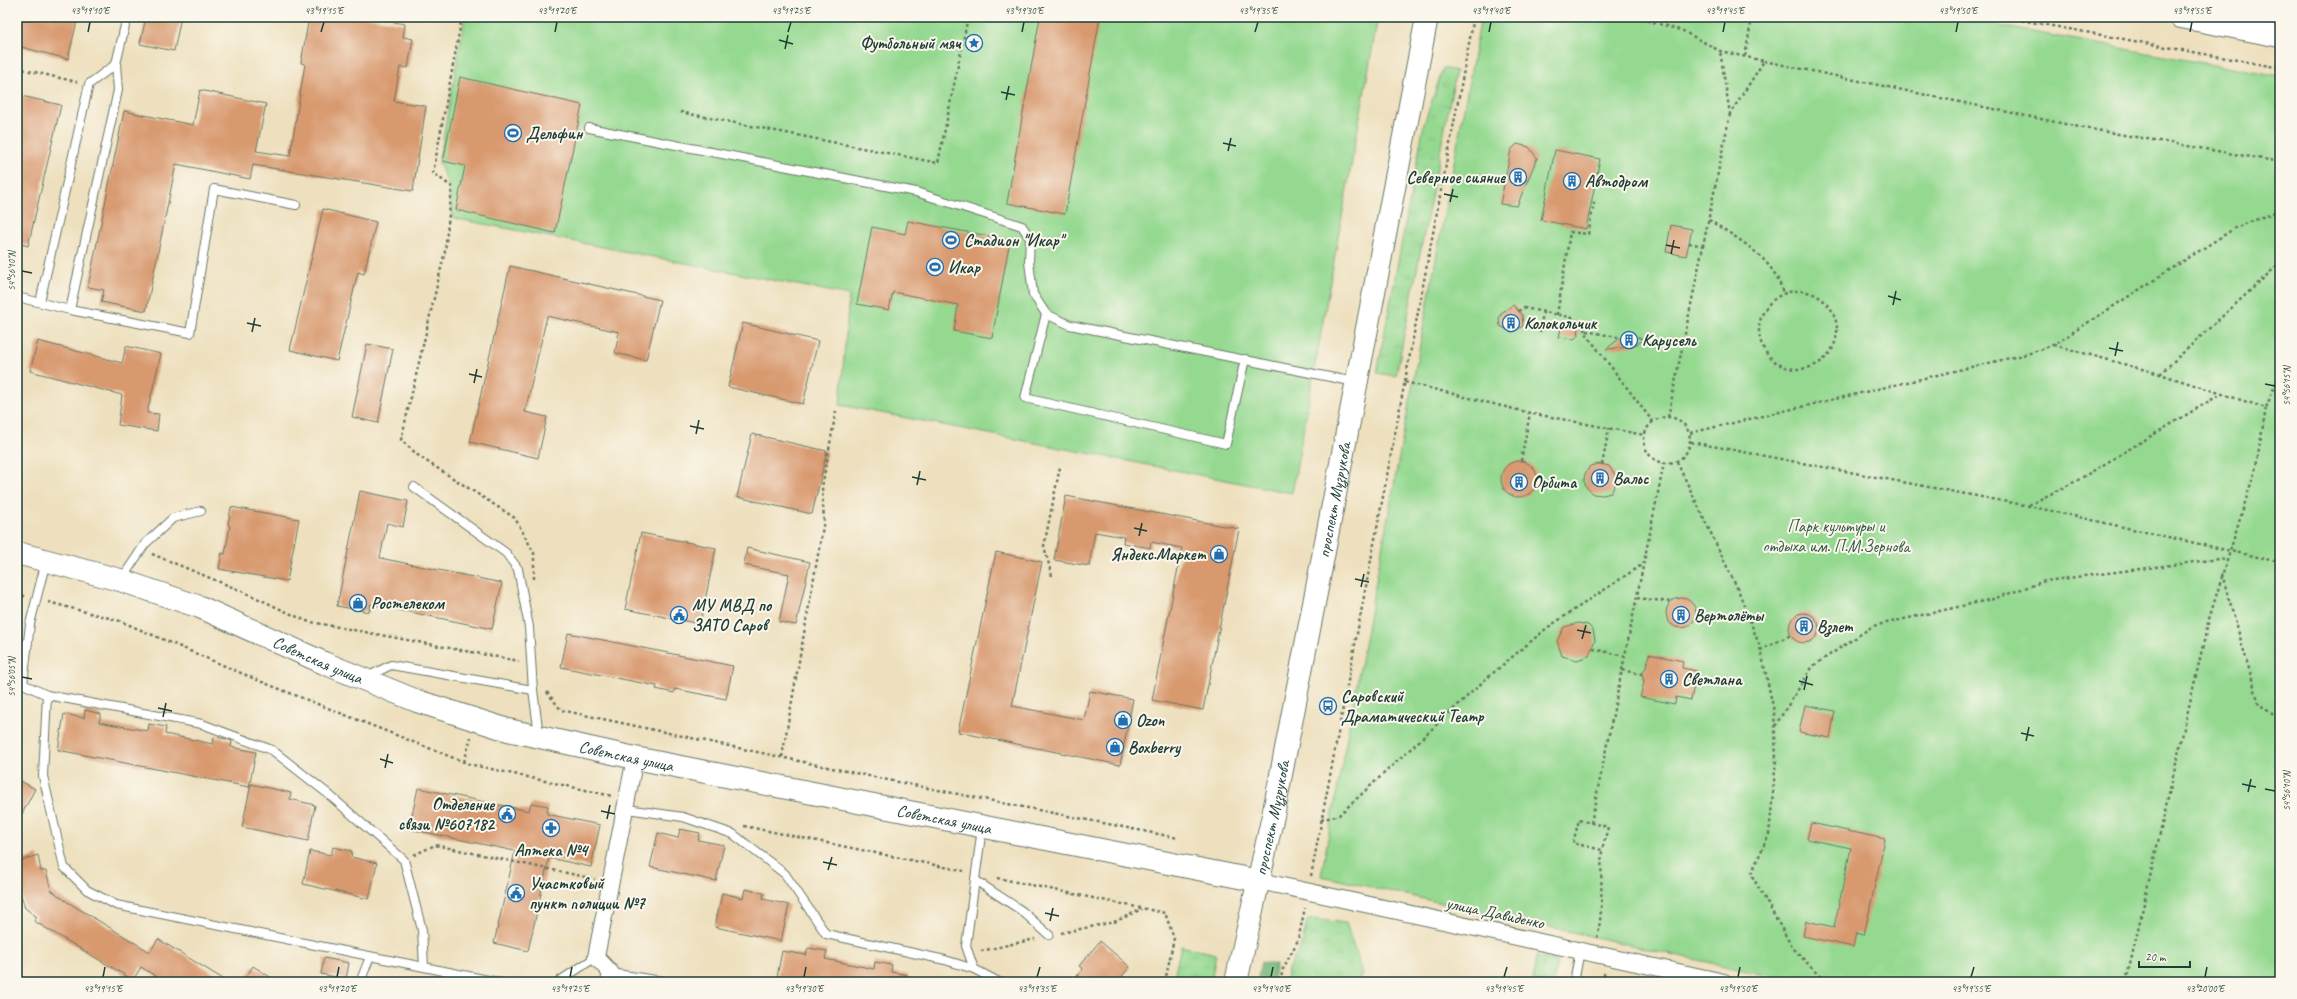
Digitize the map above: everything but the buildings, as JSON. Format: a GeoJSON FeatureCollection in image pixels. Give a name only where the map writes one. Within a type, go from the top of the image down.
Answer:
{"type":"FeatureCollection","features":[{"type":"Feature","properties":{"kind":"street","name":"проспект Музрукова"},"geometry":{"type":"LineString","coordinates":[[1236,982],[1259,881],[1428,17]]}},
{"type":"Feature","properties":{"kind":"street"},"geometry":{"type":"LineString","coordinates":[[2181,17],[2280,36]]}},
{"type":"Feature","properties":{"kind":"street","name":"Советская улица"},"geometry":{"type":"LineString","coordinates":[[17,553],[120,580],[200,607],[363,679],[417,701],[508,730],[539,738],[982,828],[1174,862],[1259,881]]}},
{"type":"Feature","properties":{"kind":"street"},"geometry":{"type":"LineString","coordinates":[[610,977],[596,957],[636,758]]}},
{"type":"Feature","properties":{"kind":"street","name":"улица Давиденко"},"geometry":{"type":"LineString","coordinates":[[1259,881],[1724,982]]}},
{"type":"Feature","properties":{"kind":"lane"},"geometry":{"type":"LineString","coordinates":[[70,310],[118,90],[116,64],[127,17]]}},
{"type":"Feature","properties":{"kind":"lane"},"geometry":{"type":"LineString","coordinates":[[40,302],[89,84],[116,64]]}},
{"type":"Feature","properties":{"kind":"lane"},"geometry":{"type":"LineString","coordinates":[[589,128],[916,192],[952,205],[1006,220],[1022,226],[1030,238],[1029,262],[1033,294],[1046,314],[1070,325],[1356,382]]}},
{"type":"Feature","properties":{"kind":"lane"},"geometry":{"type":"LineString","coordinates":[[17,297],[70,310],[190,333],[214,189],[296,205]]}},
{"type":"Feature","properties":{"kind":"lane"},"geometry":{"type":"LineString","coordinates":[[1046,314],[1025,398],[1226,444],[1245,360]]}},
{"type":"Feature","properties":{"kind":"lane"},"geometry":{"type":"LineString","coordinates":[[414,486],[506,553],[518,569],[529,627],[533,690],[539,738]]}},
{"type":"Feature","properties":{"kind":"lane"},"geometry":{"type":"LineString","coordinates":[[120,580],[141,549],[173,518],[201,511]]}},
{"type":"Feature","properties":{"kind":"lane"},"geometry":{"type":"LineString","coordinates":[[46,560],[36,599],[28,642],[23,684],[47,695],[202,724],[272,750],[327,793],[404,860],[422,930],[424,967]]}},
{"type":"Feature","properties":{"kind":"lane"},"geometry":{"type":"LineString","coordinates":[[17,651],[28,642]]}},
{"type":"Feature","properties":{"kind":"lane"},"geometry":{"type":"LineString","coordinates":[[363,679],[391,665],[533,690]]}},
{"type":"Feature","properties":{"kind":"lane"},"geometry":{"type":"LineString","coordinates":[[47,695],[43,776],[64,867],[87,890],[116,905],[498,982]]}},
{"type":"Feature","properties":{"kind":"lane"},"geometry":{"type":"LineString","coordinates":[[627,804],[683,817],[733,834],[785,874],[826,934],[945,960],[974,968],[999,982]]}},
{"type":"Feature","properties":{"kind":"lane"},"geometry":{"type":"LineString","coordinates":[[974,968],[966,946],[982,828]]}},
{"type":"Feature","properties":{"kind":"lane"},"geometry":{"type":"LineString","coordinates":[[976,877],[1022,911],[1049,936]]}},
{"type":"Feature","properties":{"kind":"lane"},"geometry":{"type":"LineString","coordinates":[[1574,982],[1580,951]]}},
{"type":"Feature","properties":{"kind":"lane"},"geometry":{"type":"LineString","coordinates":[[360,982],[370,957]]}},
{"type":"Feature","properties":{"kind":"lane"},"geometry":{"type":"LineString","coordinates":[[558,982],[596,957]]}},
{"type":"Feature","properties":{"kind":"lane"},"geometry":{"type":"LineString","coordinates":[[610,977],[668,982]]}},
{"type":"Feature","properties":{"kind":"path"},"geometry":{"type":"LineString","coordinates":[[462,17],[433,174],[452,187],[445,251],[401,440],[420,457],[515,518],[534,553],[534,584]]}},
{"type":"Feature","properties":{"kind":"path"},"geometry":{"type":"LineString","coordinates":[[680,112],[938,163],[968,17]]}},
{"type":"Feature","properties":{"kind":"path"},"geometry":{"type":"LineString","coordinates":[[1310,881],[1474,17]]}},
{"type":"Feature","properties":{"kind":"path"},"geometry":{"type":"LineString","coordinates":[[1636,17],[1683,31],[1720,51],[2076,126],[2280,162]]}},
{"type":"Feature","properties":{"kind":"path"},"geometry":{"type":"LineString","coordinates":[[1745,56],[1752,17]]}},
{"type":"Feature","properties":{"kind":"path"},"geometry":{"type":"LineString","coordinates":[[2004,17],[2280,68]]}},
{"type":"Feature","properties":{"kind":"path"},"geometry":{"type":"LineString","coordinates":[[1668,416],[1730,114],[1720,51]]}},
{"type":"Feature","properties":{"kind":"path"},"geometry":{"type":"LineString","coordinates":[[1730,114],[1764,60]]}},
{"type":"Feature","properties":{"kind":"path"},"geometry":{"type":"LineString","coordinates":[[17,68],[89,84]]}},
{"type":"Feature","properties":{"kind":"path"},"geometry":{"type":"LineString","coordinates":[[1557,315],[1570,232],[1588,234],[1594,203],[1592,203]]}},
{"type":"Feature","properties":{"kind":"path"},"geometry":{"type":"LineString","coordinates":[[1690,433],[2027,354],[2054,345],[2235,228],[2280,210]]}},
{"type":"Feature","properties":{"kind":"path"},"geometry":{"type":"LineString","coordinates":[[1709,220],[1750,246],[1780,280],[1782,294]]}},
{"type":"Feature","properties":{"kind":"path"},"geometry":{"type":"LineString","coordinates":[[1689,243],[1704,246]]}},
{"type":"Feature","properties":{"kind":"path"},"geometry":{"type":"LineString","coordinates":[[2160,374],[2280,263]]}},
{"type":"Feature","properties":{"kind":"path"},"geometry":{"type":"LineString","coordinates":[[1795,291],[1814,296],[1830,308],[1836,319],[1837,333],[1834,345],[1827,356],[1817,365],[1804,369],[1791,369],[1779,365],[1769,358],[1762,347],[1759,335],[1759,322],[1764,311],[1772,301],[1782,294],[1795,291]]}},
{"type":"Feature","properties":{"kind":"path"},"geometry":{"type":"LineString","coordinates":[[1518,311],[1524,308],[1570,317],[1580,322],[1653,422]]}},
{"type":"Feature","properties":{"kind":"path"},"geometry":{"type":"LineString","coordinates":[[1540,332],[1543,312]]}},
{"type":"Feature","properties":{"kind":"path"},"geometry":{"type":"LineString","coordinates":[[1569,322],[1570,317]]}},
{"type":"Feature","properties":{"kind":"path"},"geometry":{"type":"LineString","coordinates":[[1586,332],[1622,338]]}},
{"type":"Feature","properties":{"kind":"path"},"geometry":{"type":"LineString","coordinates":[[2054,345],[2160,374],[2266,408]]}},
{"type":"Feature","properties":{"kind":"path"},"geometry":{"type":"LineString","coordinates":[[2126,982],[2208,619],[2228,551],[2256,468],[2266,408],[2280,372]]}},
{"type":"Feature","properties":{"kind":"path"},"geometry":{"type":"LineString","coordinates":[[1404,382],[1530,413],[1644,435]]}},
{"type":"Feature","properties":{"kind":"path"},"geometry":{"type":"LineString","coordinates":[[2028,506],[2084,476],[2221,394]]}},
{"type":"Feature","properties":{"kind":"path"},"geometry":{"type":"LineString","coordinates":[[782,757],[824,521],[822,487],[836,411]]}},
{"type":"Feature","properties":{"kind":"path"},"geometry":{"type":"LineString","coordinates":[[1521,461],[1530,413]]}},
{"type":"Feature","properties":{"kind":"path"},"geometry":{"type":"LineString","coordinates":[[1668,416],[1682,422],[1690,433],[1691,442],[1689,450],[1677,462],[1664,463],[1652,458],[1646,450],[1644,435],[1653,422],[1659,418],[1668,416]]}},
{"type":"Feature","properties":{"kind":"path"},"geometry":{"type":"LineString","coordinates":[[1602,465],[1609,428]]}},
{"type":"Feature","properties":{"kind":"path"},"geometry":{"type":"LineString","coordinates":[[1691,442],[2028,506],[2280,562]]}},
{"type":"Feature","properties":{"kind":"path"},"geometry":{"type":"LineString","coordinates":[[1677,462],[1739,592],[1760,650],[1774,710],[1776,760],[1769,834],[1751,874],[1792,947],[1825,982]]}},
{"type":"Feature","properties":{"kind":"path"},"geometry":{"type":"LineString","coordinates":[[1591,823],[1664,463]]}},
{"type":"Feature","properties":{"kind":"path"},"geometry":{"type":"LineString","coordinates":[[1052,576],[1044,546],[1060,468]]}},
{"type":"Feature","properties":{"kind":"path"},"geometry":{"type":"LineString","coordinates":[[141,549],[244,592],[306,621],[524,662],[561,710],[1178,838]]}},
{"type":"Feature","properties":{"kind":"path"},"geometry":{"type":"LineString","coordinates":[[1775,727],[1813,666],[1873,626],[1993,599],[2045,581],[2226,558]]}},
{"type":"Feature","properties":{"kind":"path"},"geometry":{"type":"LineString","coordinates":[[1322,820],[1339,815],[1487,678],[1547,628],[1643,564]]}},
{"type":"Feature","properties":{"kind":"path"},"geometry":{"type":"LineString","coordinates":[[2222,574],[2259,704],[2280,720]]}},
{"type":"Feature","properties":{"kind":"path"},"geometry":{"type":"LineString","coordinates":[[17,595],[120,621],[262,682],[464,762],[627,804]]}},
{"type":"Feature","properties":{"kind":"path"},"geometry":{"type":"LineString","coordinates":[[1637,598],[1671,602]]}},
{"type":"Feature","properties":{"kind":"path"},"geometry":{"type":"LineString","coordinates":[[1760,650],[1791,635]]}},
{"type":"Feature","properties":{"kind":"path"},"geometry":{"type":"LineString","coordinates":[[1593,649],[1625,656]]}},
{"type":"Feature","properties":{"kind":"path"},"geometry":{"type":"LineString","coordinates":[[1622,670],[1642,674]]}},
{"type":"Feature","properties":{"kind":"path"},"geometry":{"type":"LineString","coordinates":[[464,762],[472,734]]}},
{"type":"Feature","properties":{"kind":"path"},"geometry":{"type":"LineString","coordinates":[[1598,933],[1602,900],[1602,850],[1608,827],[1578,820],[1573,843],[1602,850]]}},
{"type":"Feature","properties":{"kind":"path"},"geometry":{"type":"LineString","coordinates":[[738,824],[976,877],[1165,913],[1174,938],[1165,982]]}},
{"type":"Feature","properties":{"kind":"path"},"geometry":{"type":"LineString","coordinates":[[404,860],[435,845],[611,882]]}},
{"type":"Feature","properties":{"kind":"path"},"geometry":{"type":"LineString","coordinates":[[1280,982],[1283,969],[1298,940],[1305,908]]}},
{"type":"Feature","properties":{"kind":"path"},"geometry":{"type":"LineString","coordinates":[[1603,967],[1605,982]]}},
{"type":"Feature","properties":{"kind":"green space","name":"Стадион \"Икар\""},"geometry":{"type":"Polygon","coordinates":[[[465,17],[1378,17],[1292,493],[840,405],[849,295],[453,218],[449,188],[439,162],[465,17]]]}},
{"type":"Feature","properties":{"kind":"green space","name":"Парк культуры и отдыха им. П.М.Зернова"},"geometry":{"type":"Polygon","coordinates":[[[1481,17],[1950,17],[2280,77],[2280,982],[1796,982],[1321,876],[1481,17]]]}},
{"type":"Feature","properties":{"kind":"green space"},"geometry":{"type":"Polygon","coordinates":[[[1443,68],[1456,71],[1396,376],[1377,373],[1424,124],[1443,68]]]}},
{"type":"Feature","properties":{"kind":"green space"},"geometry":{"type":"Polygon","coordinates":[[[1312,919],[1346,923],[1363,976],[1350,982],[1286,982],[1287,971],[1302,944],[1307,921],[1312,919]]]}},
{"type":"Feature","properties":{"kind":"green space"},"geometry":{"type":"Polygon","coordinates":[[[1181,946],[1216,954],[1211,982],[1173,982],[1181,946]]]}},
{"type":"Feature","properties":{"kind":"green space"},"geometry":{"type":"Polygon","coordinates":[[[1537,955],[1557,962],[1553,982],[1533,982],[1537,955]]]}},
{"type":"Feature","properties":{"kind":"green space"},"geometry":{"type":"Polygon","coordinates":[[[1261,962],[1276,965],[1272,982],[1257,982],[1261,962]]]}},
{"type":"Feature","properties":{"kind":"place","name":"Футбольный мяч"},"geometry":{"type":"Point","coordinates":[974,43]}},
{"type":"Feature","properties":{"kind":"place","name":"Дельфин"},"geometry":{"type":"Point","coordinates":[513,133]}},
{"type":"Feature","properties":{"kind":"place","name":"Северное сияние"},"geometry":{"type":"Point","coordinates":[1518,177]}},
{"type":"Feature","properties":{"kind":"place","name":"Автодром"},"geometry":{"type":"Point","coordinates":[1572,181]}},
{"type":"Feature","properties":{"kind":"place","name":"Стадион \"Икар\""},"geometry":{"type":"Point","coordinates":[951,240]}},
{"type":"Feature","properties":{"kind":"place","name":"Икар"},"geometry":{"type":"Point","coordinates":[935,267]}},
{"type":"Feature","properties":{"kind":"place","name":"Колокольчик"},"geometry":{"type":"Point","coordinates":[1511,323]}},
{"type":"Feature","properties":{"kind":"place","name":"Карусель"},"geometry":{"type":"Point","coordinates":[1629,340]}},
{"type":"Feature","properties":{"kind":"place","name":"Вальс"},"geometry":{"type":"Point","coordinates":[1600,478]}},
{"type":"Feature","properties":{"kind":"place","name":"Орбита"},"geometry":{"type":"Point","coordinates":[1519,482]}},
{"type":"Feature","properties":{"kind":"place","name":"Яндекс.Маркет"},"geometry":{"type":"Point","coordinates":[1219,554]}},
{"type":"Feature","properties":{"kind":"place","name":"Ростелеком"},"geometry":{"type":"Point","coordinates":[358,603]}},
{"type":"Feature","properties":{"kind":"place","name":"МУ МВД по ЗАТО Саров"},"geometry":{"type":"Point","coordinates":[679,615]}},
{"type":"Feature","properties":{"kind":"place","name":"Вертолёты"},"geometry":{"type":"Point","coordinates":[1681,615]}},
{"type":"Feature","properties":{"kind":"place","name":"Взлет"},"geometry":{"type":"Point","coordinates":[1804,626]}},
{"type":"Feature","properties":{"kind":"place","name":"Светлана"},"geometry":{"type":"Point","coordinates":[1669,679]}},
{"type":"Feature","properties":{"kind":"place","name":"Саровский Драматический Театр"},"geometry":{"type":"Point","coordinates":[1328,706]}},
{"type":"Feature","properties":{"kind":"place","name":"Ozon"},"geometry":{"type":"Point","coordinates":[1123,720]}},
{"type":"Feature","properties":{"kind":"place","name":"Boxberry"},"geometry":{"type":"Point","coordinates":[1115,747]}},
{"type":"Feature","properties":{"kind":"place","name":"Отделение связи №607182"},"geometry":{"type":"Point","coordinates":[507,814]}},
{"type":"Feature","properties":{"kind":"place","name":"Аптека №4"},"geometry":{"type":"Point","coordinates":[551,828]}},
{"type":"Feature","properties":{"kind":"place","name":"Участковый пункт полиции №7"},"geometry":{"type":"Point","coordinates":[516,893]}}]}
